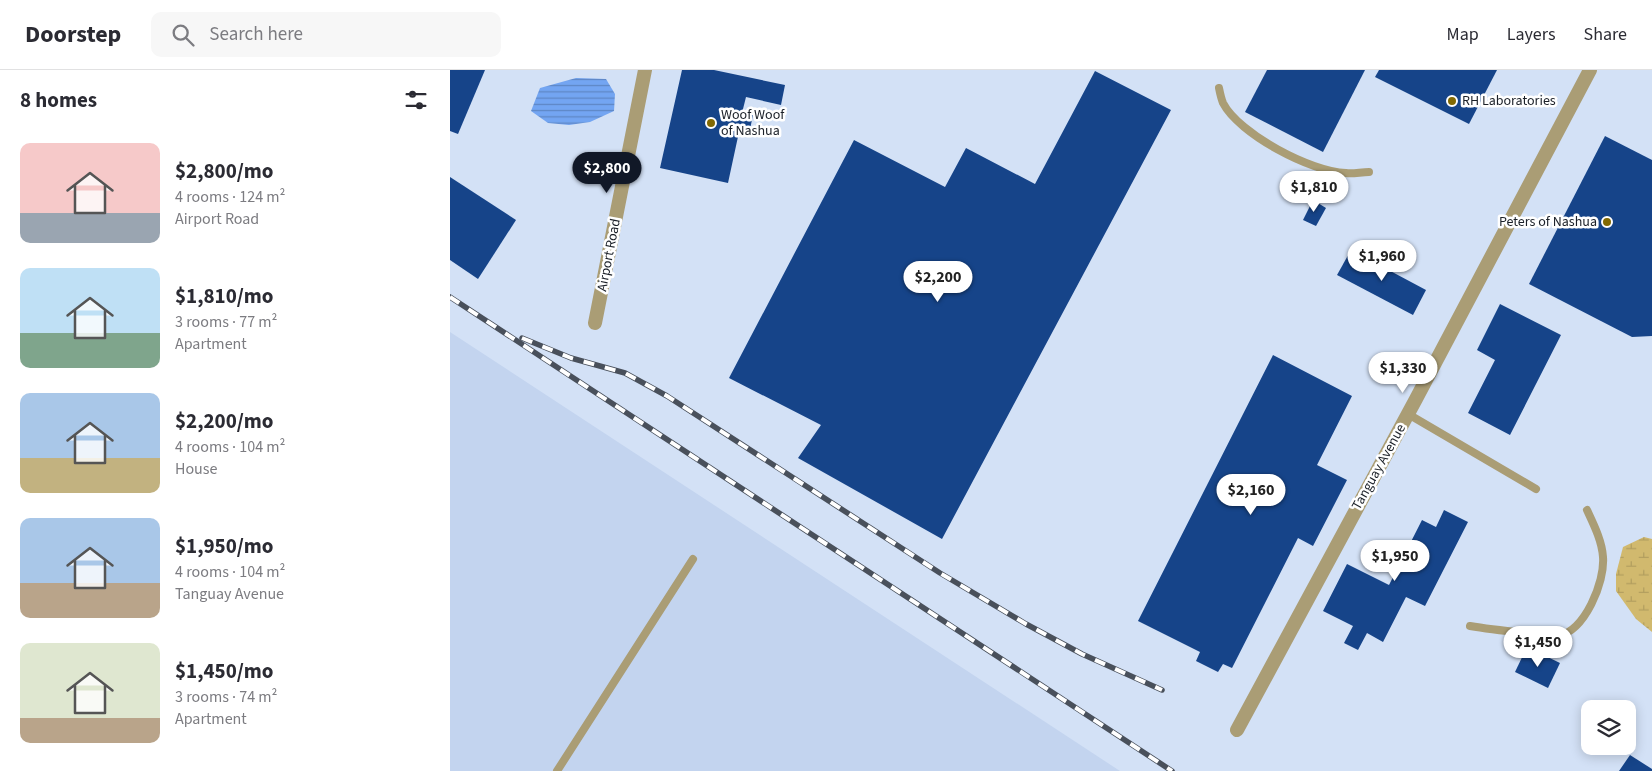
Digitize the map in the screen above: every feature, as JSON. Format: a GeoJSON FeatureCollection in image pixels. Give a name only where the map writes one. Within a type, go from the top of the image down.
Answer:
{"type":"FeatureCollection","features":[{"type":"Feature","properties":{"kind":"street","name":"Airport Road"},"geometry":{"type":"LineString","coordinates":[[595,323],[645,70]]}},
{"type":"Feature","properties":{"kind":"street","name":"Tanguay Avenue"},"geometry":{"type":"LineString","coordinates":[[1236,730],[1408,414],[1590,70]]}},
{"type":"Feature","properties":{"kind":"lane"},"geometry":{"type":"LineString","coordinates":[[1219,88],[1222,102],[1235,119],[1261,139],[1291,156],[1312,166],[1346,174],[1369,172]]}},
{"type":"Feature","properties":{"kind":"lane"},"geometry":{"type":"LineString","coordinates":[[1408,414],[1536,489]]}},
{"type":"Feature","properties":{"kind":"lane"},"geometry":{"type":"LineString","coordinates":[[1470,626],[1558,636],[1568,632],[1579,622],[1590,607],[1598,591],[1603,574],[1603,557],[1600,542],[1587,510]]}},
{"type":"Feature","properties":{"kind":"lane"},"geometry":{"type":"LineString","coordinates":[[557,771],[693,559]]}},
{"type":"Feature","properties":{"kind":"shaded area"},"geometry":{"type":"Polygon","coordinates":[[[450,332],[1120,771],[450,771],[450,332]]]}},
{"type":"Feature","properties":{"kind":"green space"},"geometry":{"type":"Polygon","coordinates":[[[1644,537],[1652,539],[1652,632],[1636,619],[1616,591],[1616,574],[1623,547],[1644,537]]]}},
{"type":"Feature","properties":{"kind":"water"},"geometry":{"type":"Polygon","coordinates":[[[576,78],[606,79],[615,94],[614,111],[590,122],[569,125],[548,123],[531,111],[540,88],[576,78]]]}},
{"type":"Feature","properties":{"kind":"building"},"geometry":{"type":"Polygon","coordinates":[[[450,70],[485,70],[458,134],[450,131],[450,70]]]}},
{"type":"Feature","properties":{"kind":"building","name":"Woof Woof of Nashua"},"geometry":{"type":"Polygon","coordinates":[[[682,70],[714,70],[785,85],[781,105],[746,97],[742,113],[753,115],[749,134],[739,132],[728,183],[660,168],[682,70]]]}},
{"type":"Feature","properties":{"kind":"building"},"geometry":{"type":"Polygon","coordinates":[[[1267,70],[1365,70],[1323,152],[1245,112],[1267,70]]]}},
{"type":"Feature","properties":{"kind":"building","name":"RH Laboratories"},"geometry":{"type":"Polygon","coordinates":[[[1379,70],[1497,70],[1469,124],[1375,77],[1379,70]]]}},
{"type":"Feature","properties":{"kind":"building"},"geometry":{"type":"Polygon","coordinates":[[[1095,71],[1171,110],[942,539],[798,458],[821,425],[729,378],[854,140],[945,187],[966,148],[1035,184],[1095,71]]]}},
{"type":"Feature","properties":{"kind":"building","name":"Peters of Nashua"},"geometry":{"type":"Polygon","coordinates":[[[1605,136],[1652,160],[1652,336],[1632,337],[1529,284],[1605,136]]]}},
{"type":"Feature","properties":{"kind":"building"},"geometry":{"type":"Polygon","coordinates":[[[450,177],[516,220],[478,279],[450,260],[450,177]]]}},
{"type":"Feature","properties":{"kind":"building"},"geometry":{"type":"Polygon","coordinates":[[[1313,200],[1326,208],[1316,226],[1303,220],[1313,200]]]}},
{"type":"Feature","properties":{"kind":"building"},"geometry":{"type":"Polygon","coordinates":[[[1351,250],[1426,290],[1413,315],[1337,275],[1351,250]]]}},
{"type":"Feature","properties":{"kind":"building"},"geometry":{"type":"Polygon","coordinates":[[[1500,304],[1561,335],[1510,435],[1468,413],[1495,360],[1477,350],[1500,304]]]}},
{"type":"Feature","properties":{"kind":"building"},"geometry":{"type":"Polygon","coordinates":[[[1273,355],[1352,396],[1317,465],[1347,480],[1313,546],[1298,538],[1232,668],[1223,664],[1218,672],[1196,661],[1200,652],[1138,621],[1273,355]]]}},
{"type":"Feature","properties":{"kind":"building"},"geometry":{"type":"Polygon","coordinates":[[[1444,510],[1468,522],[1425,606],[1406,597],[1383,642],[1367,633],[1358,650],[1344,643],[1353,626],[1323,611],[1347,564],[1389,585],[1422,520],[1436,527],[1444,510]]]}},
{"type":"Feature","properties":{"kind":"building"},"geometry":{"type":"Polygon","coordinates":[[[1527,647],[1560,663],[1548,688],[1515,672],[1527,647]]]}},
{"type":"Feature","properties":{"kind":"building"},"geometry":{"type":"Polygon","coordinates":[[[1630,755],[1652,769],[1652,771],[1619,771],[1630,755]]]}},
{"type":"Feature","properties":{"kind":"railway"},"geometry":{"type":"LineString","coordinates":[[450,297],[1172,771]]}},
{"type":"Feature","properties":{"kind":"railway"},"geometry":{"type":"LineString","coordinates":[[522,338],[571,358],[625,373],[667,396],[940,573],[1026,624],[1082,654],[1162,690]]}},
{"type":"Feature","properties":{"kind":"place","name":"RH Laboratories"},"geometry":{"type":"Point","coordinates":[1452,101]}},
{"type":"Feature","properties":{"kind":"place","name":"Woof Woof of Nashua"},"geometry":{"type":"Point","coordinates":[711,123]}},
{"type":"Feature","properties":{"kind":"place","name":"Peters of Nashua"},"geometry":{"type":"Point","coordinates":[1607,222]}}]}
